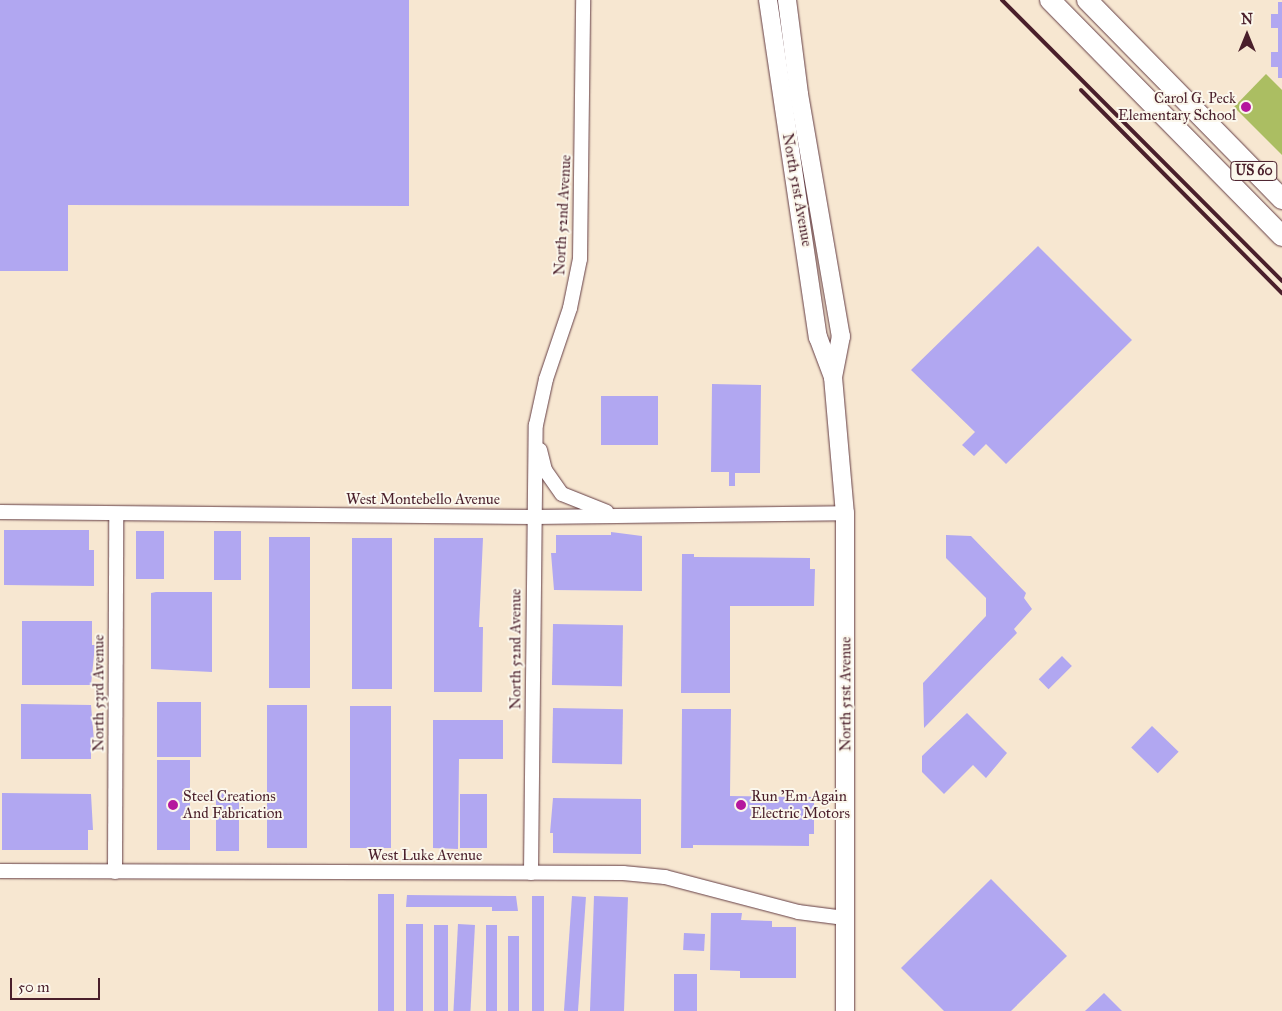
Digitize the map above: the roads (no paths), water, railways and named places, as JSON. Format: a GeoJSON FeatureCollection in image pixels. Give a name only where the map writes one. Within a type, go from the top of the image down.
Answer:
{"type":"FeatureCollection","features":[{"type":"Feature","properties":{"kind":"highway","name":"US 60"},"geometry":{"type":"LineString","coordinates":[[1050,0],[1282,236]]}},
{"type":"Feature","properties":{"kind":"highway","name":"US 60"},"geometry":{"type":"LineString","coordinates":[[1087,0],[1282,200]]}},
{"type":"Feature","properties":{"kind":"main road","name":"North 51st Avenue"},"geometry":{"type":"LineString","coordinates":[[768,0],[818,337],[833,377],[845,513],[845,1011]]}},
{"type":"Feature","properties":{"kind":"main road","name":"North 51st Avenue"},"geometry":{"type":"LineString","coordinates":[[787,0],[799,94],[841,336],[833,377]]}},
{"type":"Feature","properties":{"kind":"street","name":"North 52nd Avenue"},"geometry":{"type":"LineString","coordinates":[[531,872],[536,425],[546,379],[572,300],[580,259],[583,0]]}},
{"type":"Feature","properties":{"kind":"street","name":"North 52nd Avenue"},"geometry":{"type":"LineString","coordinates":[[536,425],[541,460],[562,494],[620,516]]}},
{"type":"Feature","properties":{"kind":"street","name":"West Montebello Avenue"},"geometry":{"type":"LineString","coordinates":[[0,512],[534,517],[845,513]]}},
{"type":"Feature","properties":{"kind":"street","name":"North 53rd Avenue"},"geometry":{"type":"LineString","coordinates":[[115,872],[116,514]]}},
{"type":"Feature","properties":{"kind":"street","name":"West Luke Avenue"},"geometry":{"type":"LineString","coordinates":[[0,871],[649,874],[798,912],[845,918]]}},
{"type":"Feature","properties":{"kind":"railway"},"geometry":{"type":"LineString","coordinates":[[1002,0],[1282,281]]}},
{"type":"Feature","properties":{"kind":"railway"},"geometry":{"type":"LineString","coordinates":[[1081,90],[1282,293]]}},
{"type":"Feature","properties":{"kind":"place","name":"Carol G. Peck Elementary School"},"geometry":{"type":"Point","coordinates":[1246,107]}},
{"type":"Feature","properties":{"kind":"place","name":"Steel Creations And Fabrication"},"geometry":{"type":"Point","coordinates":[173,805]}},
{"type":"Feature","properties":{"kind":"place","name":"Run 'Em Again Electric Motors"},"geometry":{"type":"Point","coordinates":[741,805]}}]}
